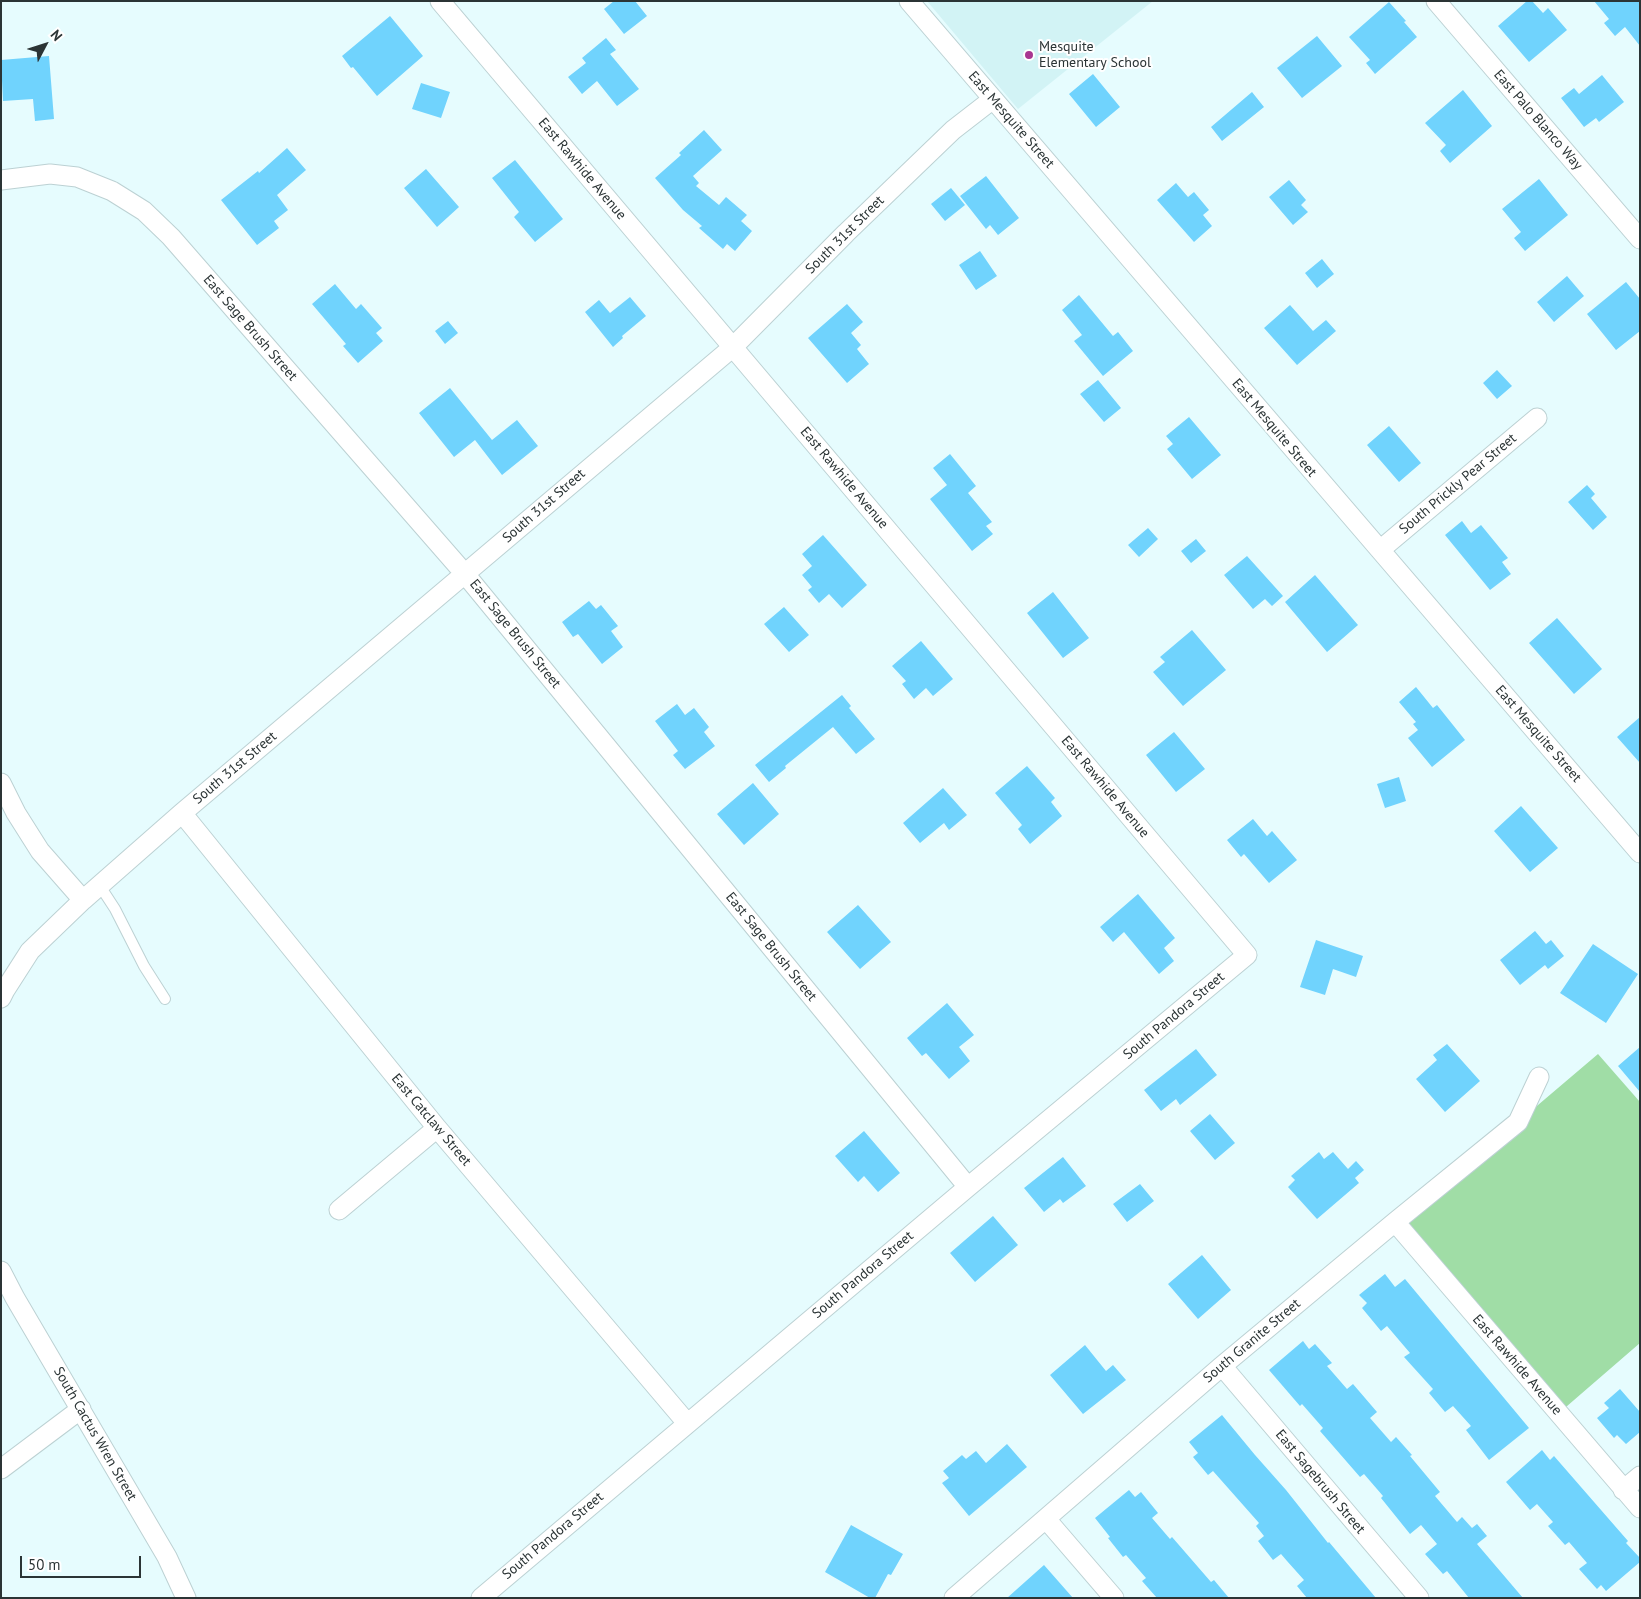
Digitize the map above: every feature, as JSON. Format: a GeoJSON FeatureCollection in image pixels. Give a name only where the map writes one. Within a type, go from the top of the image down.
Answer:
{"type":"FeatureCollection","features":[{"type":"Feature","properties":{"kind":"street","name":"East Rawhide Avenue"},"geometry":{"type":"LineString","coordinates":[[440,1],[1247,955]]}},
{"type":"Feature","properties":{"kind":"street","name":"East Mesquite Street"},"geometry":{"type":"LineString","coordinates":[[910,1],[1640,853]]}},
{"type":"Feature","properties":{"kind":"street","name":"East Palo Blanco Way"},"geometry":{"type":"LineString","coordinates":[[1436,1],[1640,239]]}},
{"type":"Feature","properties":{"kind":"street","name":"South 31st Street"},"geometry":{"type":"LineString","coordinates":[[83,900],[182,813],[733,347],[846,233],[953,130],[993,99]]}},
{"type":"Feature","properties":{"kind":"street","name":"East Sage Brush Street"},"geometry":{"type":"LineString","coordinates":[[1,180],[50,174],[77,177],[112,191],[144,211],[171,237],[465,574],[968,1187]]}},
{"type":"Feature","properties":{"kind":"street","name":"South Prickly Pear Street"},"geometry":{"type":"LineString","coordinates":[[1380,550],[1537,418]]}},
{"type":"Feature","properties":{"kind":"street"},"geometry":{"type":"LineString","coordinates":[[1,783],[16,813],[40,850],[83,900],[30,951],[1,998]]}},
{"type":"Feature","properties":{"kind":"street","name":"East Catclaw Street"},"geometry":{"type":"LineString","coordinates":[[182,813],[437,1128],[687,1422]]}},
{"type":"Feature","properties":{"kind":"street","name":"South Pandora Street"},"geometry":{"type":"LineString","coordinates":[[481,1598],[687,1422],[1247,955]]}},
{"type":"Feature","properties":{"kind":"street","name":"South Granite Street"},"geometry":{"type":"LineString","coordinates":[[954,1598],[1222,1366],[1518,1122],[1539,1077]]}},
{"type":"Feature","properties":{"kind":"street"},"geometry":{"type":"LineString","coordinates":[[339,1210],[437,1128]]}},
{"type":"Feature","properties":{"kind":"street","name":"East Rawhide Avenue"},"geometry":{"type":"LineString","coordinates":[[1395,1222],[1640,1508]]}},
{"type":"Feature","properties":{"kind":"street","name":"South Cactus Wren Street"},"geometry":{"type":"LineString","coordinates":[[1,1271],[167,1557],[186,1598]]}},
{"type":"Feature","properties":{"kind":"street","name":"East Sagebrush Street"},"geometry":{"type":"LineString","coordinates":[[1222,1366],[1418,1598]]}},
{"type":"Feature","properties":{"kind":"street"},"geometry":{"type":"LineString","coordinates":[[1,1469],[81,1409]]}},
{"type":"Feature","properties":{"kind":"street"},"geometry":{"type":"LineString","coordinates":[[1623,1490],[1640,1476]]}},
{"type":"Feature","properties":{"kind":"street"},"geometry":{"type":"LineString","coordinates":[[1046,1519],[1114,1598]]}},
{"type":"Feature","properties":{"kind":"lane"},"geometry":{"type":"LineString","coordinates":[[100,886],[115,909],[144,966],[165,998]]}},
{"type":"Feature","properties":{"kind":"shaded area","name":"Mesquite Elementary School"},"geometry":{"type":"Polygon","coordinates":[[[927,1],[1153,1],[1018,109],[927,1]]]}},
{"type":"Feature","properties":{"kind":"green space"},"geometry":{"type":"Polygon","coordinates":[[[1598,1054],[1640,1102],[1640,1343],[1559,1413],[1395,1222],[1598,1054]]]}},
{"type":"Feature","properties":{"kind":"building"},"geometry":{"type":"Polygon","coordinates":[[[614,1],[635,1],[647,16],[624,34],[604,9],[614,1]]]}},
{"type":"Feature","properties":{"kind":"building"},"geometry":{"type":"Polygon","coordinates":[[[1527,1],[1532,1],[1543,13],[1548,8],[1567,30],[1529,62],[1498,26],[1527,1]]]}},
{"type":"Feature","properties":{"kind":"building"},"geometry":{"type":"Polygon","coordinates":[[[1594,1],[1640,1],[1640,46],[1625,27],[1615,36],[1604,23],[1609,19],[1594,1]]]}},
{"type":"Feature","properties":{"kind":"building"},"geometry":{"type":"Polygon","coordinates":[[[1389,2],[1417,37],[1375,74],[1366,63],[1370,60],[1349,37],[1389,2]]]}},
{"type":"Feature","properties":{"kind":"building"},"geometry":{"type":"Polygon","coordinates":[[[390,16],[423,56],[377,96],[342,56],[390,16]]]}},
{"type":"Feature","properties":{"kind":"building"},"geometry":{"type":"Polygon","coordinates":[[[1317,36],[1342,66],[1302,98],[1277,68],[1317,36]]]}},
{"type":"Feature","properties":{"kind":"building"},"geometry":{"type":"Polygon","coordinates":[[[606,38],[616,50],[610,54],[639,89],[617,106],[597,81],[582,94],[568,77],[586,63],[582,58],[606,38]]]}},
{"type":"Feature","properties":{"kind":"building"},"geometry":{"type":"Polygon","coordinates":[[[49,56],[54,119],[35,121],[33,99],[3,101],[1,60],[49,56]]]}},
{"type":"Feature","properties":{"kind":"building"},"geometry":{"type":"Polygon","coordinates":[[[1093,74],[1120,107],[1096,127],[1069,94],[1093,74]]]}},
{"type":"Feature","properties":{"kind":"building"},"geometry":{"type":"Polygon","coordinates":[[[1602,75],[1624,102],[1599,122],[1596,118],[1584,127],[1561,98],[1574,88],[1579,94],[1602,75]]]}},
{"type":"Feature","properties":{"kind":"building"},"geometry":{"type":"Polygon","coordinates":[[[421,83],[450,92],[441,118],[412,109],[421,83]]]}},
{"type":"Feature","properties":{"kind":"building"},"geometry":{"type":"Polygon","coordinates":[[[1463,90],[1492,126],[1450,163],[1440,151],[1446,145],[1425,123],[1463,90]]]}},
{"type":"Feature","properties":{"kind":"building"},"geometry":{"type":"Polygon","coordinates":[[[1252,92],[1264,107],[1222,141],[1211,127],[1252,92]]]}},
{"type":"Feature","properties":{"kind":"building"},"geometry":{"type":"Polygon","coordinates":[[[704,130],[722,150],[693,176],[699,183],[696,186],[719,205],[726,197],[747,215],[741,221],[752,231],[735,251],[727,244],[723,249],[699,228],[702,226],[683,210],[655,178],[681,155],[679,153],[704,130]]]}},
{"type":"Feature","properties":{"kind":"building"},"geometry":{"type":"Polygon","coordinates":[[[287,148],[306,170],[277,195],[288,210],[274,221],[279,228],[257,245],[221,200],[258,171],[259,173],[287,148]]]}},
{"type":"Feature","properties":{"kind":"building"},"geometry":{"type":"Polygon","coordinates":[[[515,160],[563,219],[535,242],[514,217],[519,212],[492,178],[515,160]]]}},
{"type":"Feature","properties":{"kind":"building"},"geometry":{"type":"Polygon","coordinates":[[[426,169],[459,207],[437,227],[404,188],[426,169]]]}},
{"type":"Feature","properties":{"kind":"building"},"geometry":{"type":"Polygon","coordinates":[[[986,176],[1019,218],[998,235],[990,225],[986,229],[960,196],[986,176]]]}},
{"type":"Feature","properties":{"kind":"building"},"geometry":{"type":"Polygon","coordinates":[[[1539,179],[1568,215],[1525,251],[1514,238],[1521,232],[1502,209],[1539,179]]]}},
{"type":"Feature","properties":{"kind":"building"},"geometry":{"type":"Polygon","coordinates":[[[1289,180],[1306,200],[1301,205],[1308,212],[1293,225],[1269,197],[1289,180]]]}},
{"type":"Feature","properties":{"kind":"building"},"geometry":{"type":"Polygon","coordinates":[[[1176,183],[1188,197],[1194,192],[1209,210],[1203,215],[1212,226],[1194,242],[1157,200],[1176,183]]]}},
{"type":"Feature","properties":{"kind":"building"},"geometry":{"type":"Polygon","coordinates":[[[951,188],[965,205],[945,221],[931,204],[951,188]]]}},
{"type":"Feature","properties":{"kind":"building"},"geometry":{"type":"Polygon","coordinates":[[[980,251],[997,276],[976,290],[959,265],[980,251]]]}},
{"type":"Feature","properties":{"kind":"building"},"geometry":{"type":"Polygon","coordinates":[[[1322,259],[1334,274],[1317,288],[1305,273],[1322,259]]]}},
{"type":"Feature","properties":{"kind":"building"},"geometry":{"type":"Polygon","coordinates":[[[1567,276],[1584,296],[1554,322],[1537,302],[1567,276]]]}},
{"type":"Feature","properties":{"kind":"building"},"geometry":{"type":"Polygon","coordinates":[[[1626,282],[1640,299],[1640,331],[1616,350],[1587,314],[1626,282]]]}},
{"type":"Feature","properties":{"kind":"building"},"geometry":{"type":"Polygon","coordinates":[[[335,284],[356,309],[361,304],[382,328],[376,333],[383,341],[358,363],[343,346],[346,344],[312,304],[335,284]]]}},
{"type":"Feature","properties":{"kind":"building"},"geometry":{"type":"Polygon","coordinates":[[[1079,295],[1113,336],[1118,332],[1133,351],[1103,376],[1074,341],[1082,335],[1062,310],[1079,295]]]}},
{"type":"Feature","properties":{"kind":"building"},"geometry":{"type":"Polygon","coordinates":[[[630,297],[646,316],[622,336],[623,338],[613,347],[585,312],[599,300],[610,313],[630,297]]]}},
{"type":"Feature","properties":{"kind":"building"},"geometry":{"type":"Polygon","coordinates":[[[847,304],[863,322],[851,333],[861,345],[857,349],[869,364],[847,383],[808,338],[847,304]]]}},
{"type":"Feature","properties":{"kind":"building"},"geometry":{"type":"Polygon","coordinates":[[[1290,305],[1313,331],[1326,320],[1336,331],[1297,365],[1264,328],[1290,305]]]}},
{"type":"Feature","properties":{"kind":"building"},"geometry":{"type":"Polygon","coordinates":[[[448,321],[458,333],[445,344],[435,331],[448,321]]]}},
{"type":"Feature","properties":{"kind":"building"},"geometry":{"type":"Polygon","coordinates":[[[1497,370],[1512,386],[1497,399],[1483,383],[1497,370]]]}},
{"type":"Feature","properties":{"kind":"building"},"geometry":{"type":"Polygon","coordinates":[[[1098,380],[1121,408],[1104,422],[1080,394],[1098,380]]]}},
{"type":"Feature","properties":{"kind":"building"},"geometry":{"type":"Polygon","coordinates":[[[450,388],[492,440],[517,420],[538,446],[502,475],[475,440],[454,457],[419,413],[450,388]]]}},
{"type":"Feature","properties":{"kind":"building"},"geometry":{"type":"Polygon","coordinates":[[[1189,417],[1221,455],[1192,479],[1167,449],[1173,444],[1166,436],[1189,417]]]}},
{"type":"Feature","properties":{"kind":"building"},"geometry":{"type":"Polygon","coordinates":[[[1389,426],[1421,463],[1399,482],[1367,445],[1389,426]]]}},
{"type":"Feature","properties":{"kind":"building"},"geometry":{"type":"Polygon","coordinates":[[[950,454],[976,486],[968,493],[992,522],[986,526],[993,534],[972,551],[930,499],[947,485],[933,468],[950,454]]]}},
{"type":"Feature","properties":{"kind":"building"},"geometry":{"type":"Polygon","coordinates":[[[1587,485],[1595,494],[1591,498],[1607,517],[1593,530],[1568,502],[1587,485]]]}},
{"type":"Feature","properties":{"kind":"building"},"geometry":{"type":"Polygon","coordinates":[[[1462,521],[1471,533],[1481,525],[1508,558],[1502,562],[1511,574],[1490,590],[1445,535],[1462,521]]]}},
{"type":"Feature","properties":{"kind":"building"},"geometry":{"type":"Polygon","coordinates":[[[1148,528],[1158,539],[1139,557],[1128,545],[1148,528]]]}},
{"type":"Feature","properties":{"kind":"building"},"geometry":{"type":"Polygon","coordinates":[[[823,535],[867,585],[842,608],[829,594],[819,603],[808,590],[812,587],[802,575],[812,566],[802,554],[823,535]]]}},
{"type":"Feature","properties":{"kind":"building"},"geometry":{"type":"Polygon","coordinates":[[[1196,539],[1206,551],[1191,563],[1181,551],[1196,539]]]}},
{"type":"Feature","properties":{"kind":"building"},"geometry":{"type":"Polygon","coordinates":[[[1247,556],[1283,596],[1272,606],[1265,599],[1253,609],[1224,575],[1247,556]]]}},
{"type":"Feature","properties":{"kind":"building"},"geometry":{"type":"Polygon","coordinates":[[[1315,575],[1358,625],[1327,652],[1285,602],[1315,575]]]}},
{"type":"Feature","properties":{"kind":"building"},"geometry":{"type":"Polygon","coordinates":[[[1053,592],[1089,638],[1063,658],[1027,613],[1053,592]]]}},
{"type":"Feature","properties":{"kind":"building"},"geometry":{"type":"Polygon","coordinates":[[[589,601],[596,609],[601,605],[618,626],[611,631],[623,647],[602,664],[578,634],[573,637],[562,622],[589,601]]]}},
{"type":"Feature","properties":{"kind":"building"},"geometry":{"type":"Polygon","coordinates":[[[784,607],[809,635],[789,652],[764,624],[784,607]]]}},
{"type":"Feature","properties":{"kind":"building"},"geometry":{"type":"Polygon","coordinates":[[[1557,618],[1602,669],[1574,694],[1529,643],[1557,618]]]}},
{"type":"Feature","properties":{"kind":"building"},"geometry":{"type":"Polygon","coordinates":[[[1192,630],[1226,670],[1183,706],[1153,672],[1165,662],[1160,657],[1192,630]]]}},
{"type":"Feature","properties":{"kind":"building"},"geometry":{"type":"Polygon","coordinates":[[[921,641],[953,679],[933,696],[926,688],[914,699],[902,684],[906,681],[892,666],[921,641]]]}},
{"type":"Feature","properties":{"kind":"building"},"geometry":{"type":"Polygon","coordinates":[[[1416,687],[1433,708],[1437,705],[1465,740],[1432,767],[1408,738],[1418,730],[1413,724],[1416,722],[1399,702],[1416,687]]]}},
{"type":"Feature","properties":{"kind":"building"},"geometry":{"type":"Polygon","coordinates":[[[842,695],[851,706],[849,708],[875,739],[856,754],[833,727],[785,766],[786,768],[769,782],[755,765],[842,695]]]}},
{"type":"Feature","properties":{"kind":"building"},"geometry":{"type":"Polygon","coordinates":[[[677,704],[685,715],[694,708],[709,727],[704,732],[715,746],[685,769],[673,755],[678,751],[655,721],[677,704]]]}},
{"type":"Feature","properties":{"kind":"building"},"geometry":{"type":"Polygon","coordinates":[[[1640,717],[1640,763],[1617,737],[1640,717]]]}},
{"type":"Feature","properties":{"kind":"building"},"geometry":{"type":"Polygon","coordinates":[[[1174,732],[1205,769],[1176,792],[1146,755],[1174,732]]]}},
{"type":"Feature","properties":{"kind":"building"},"geometry":{"type":"Polygon","coordinates":[[[1027,766],[1055,798],[1051,802],[1062,816],[1030,844],[1018,829],[1022,825],[995,793],[1027,766]]]}},
{"type":"Feature","properties":{"kind":"building"},"geometry":{"type":"Polygon","coordinates":[[[1399,777],[1406,801],[1385,808],[1377,784],[1399,777]]]}},
{"type":"Feature","properties":{"kind":"building"},"geometry":{"type":"Polygon","coordinates":[[[753,783],[779,814],[744,845],[717,814],[753,783]]]}},
{"type":"Feature","properties":{"kind":"building"},"geometry":{"type":"Polygon","coordinates":[[[943,788],[967,815],[949,830],[944,823],[920,843],[903,823],[943,788]]]}},
{"type":"Feature","properties":{"kind":"building"},"geometry":{"type":"Polygon","coordinates":[[[1521,806],[1558,848],[1530,872],[1494,831],[1521,806]]]}},
{"type":"Feature","properties":{"kind":"building"},"geometry":{"type":"Polygon","coordinates":[[[1253,819],[1267,836],[1272,831],[1297,860],[1269,883],[1244,854],[1241,857],[1227,840],[1253,819]]]}},
{"type":"Feature","properties":{"kind":"building"},"geometry":{"type":"Polygon","coordinates":[[[1138,894],[1175,938],[1164,948],[1174,961],[1159,974],[1124,932],[1113,942],[1100,927],[1138,894]]]}},
{"type":"Feature","properties":{"kind":"building"},"geometry":{"type":"Polygon","coordinates":[[[858,905],[891,942],[860,969],[827,932],[858,905]]]}},
{"type":"Feature","properties":{"kind":"building"},"geometry":{"type":"Polygon","coordinates":[[[1535,931],[1546,944],[1551,940],[1564,956],[1548,969],[1545,965],[1520,985],[1500,960],[1535,931]]]}},
{"type":"Feature","properties":{"kind":"building"},"geometry":{"type":"Polygon","coordinates":[[[1316,940],[1363,956],[1356,977],[1333,969],[1325,995],[1300,987],[1316,940]]]}},
{"type":"Feature","properties":{"kind":"building"},"geometry":{"type":"Polygon","coordinates":[[[1593,944],[1638,974],[1606,1023],[1560,993],[1593,944]]]}},
{"type":"Feature","properties":{"kind":"building"},"geometry":{"type":"Polygon","coordinates":[[[947,1003],[974,1035],[959,1047],[970,1061],[949,1079],[926,1053],[922,1056],[907,1038],[947,1003]]]}},
{"type":"Feature","properties":{"kind":"building"},"geometry":{"type":"Polygon","coordinates":[[[1447,1044],[1480,1081],[1445,1112],[1416,1079],[1437,1060],[1433,1055],[1447,1044]]]}},
{"type":"Feature","properties":{"kind":"building"},"geometry":{"type":"Polygon","coordinates":[[[1640,1047],[1640,1092],[1618,1066],[1640,1047]]]}},
{"type":"Feature","properties":{"kind":"building"},"geometry":{"type":"Polygon","coordinates":[[[1196,1049],[1217,1075],[1180,1105],[1176,1099],[1161,1111],[1144,1090],[1196,1049]]]}},
{"type":"Feature","properties":{"kind":"building"},"geometry":{"type":"Polygon","coordinates":[[[1210,1114],[1235,1143],[1215,1160],[1190,1131],[1210,1114]]]}},
{"type":"Feature","properties":{"kind":"building"},"geometry":{"type":"Polygon","coordinates":[[[864,1131],[900,1173],[878,1192],[864,1176],[858,1182],[835,1156],[864,1131]]]}},
{"type":"Feature","properties":{"kind":"building"},"geometry":{"type":"Polygon","coordinates":[[[1319,1152],[1324,1159],[1333,1152],[1348,1169],[1356,1161],[1364,1170],[1355,1178],[1359,1183],[1317,1219],[1288,1187],[1295,1180],[1291,1176],[1319,1152]]]}},
{"type":"Feature","properties":{"kind":"building"},"geometry":{"type":"Polygon","coordinates":[[[1063,1157],[1086,1186],[1063,1203],[1060,1199],[1044,1212],[1024,1188],[1063,1157]]]}},
{"type":"Feature","properties":{"kind":"building"},"geometry":{"type":"Polygon","coordinates":[[[1140,1184],[1154,1201],[1127,1222],[1113,1204],[1140,1184]]]}},
{"type":"Feature","properties":{"kind":"building"},"geometry":{"type":"Polygon","coordinates":[[[993,1216],[1018,1245],[975,1282],[950,1253],[993,1216]]]}},
{"type":"Feature","properties":{"kind":"building"},"geometry":{"type":"Polygon","coordinates":[[[1202,1255],[1231,1290],[1198,1319],[1168,1284],[1202,1255]]]}},
{"type":"Feature","properties":{"kind":"building"},"geometry":{"type":"Polygon","coordinates":[[[1385,1274],[1395,1287],[1405,1279],[1529,1428],[1489,1460],[1466,1430],[1471,1426],[1453,1406],[1445,1412],[1429,1393],[1433,1389],[1404,1357],[1410,1353],[1387,1326],[1381,1331],[1362,1308],[1367,1303],[1359,1295],[1385,1274]]]}},
{"type":"Feature","properties":{"kind":"building"},"geometry":{"type":"Polygon","coordinates":[[[1303,1341],[1309,1349],[1315,1344],[1332,1363],[1327,1366],[1347,1389],[1353,1384],[1377,1412],[1370,1418],[1391,1442],[1396,1437],[1412,1455],[1410,1456],[1440,1492],[1435,1496],[1457,1522],[1462,1517],[1472,1528],[1477,1524],[1487,1536],[1477,1544],[1523,1598],[1469,1598],[1447,1571],[1443,1574],[1425,1554],[1437,1544],[1421,1525],[1410,1534],[1381,1498],[1383,1496],[1364,1474],[1360,1477],[1320,1431],[1323,1428],[1302,1404],[1300,1406],[1269,1370],[1303,1341]]]}},
{"type":"Feature","properties":{"kind":"building"},"geometry":{"type":"Polygon","coordinates":[[[1085,1345],[1106,1371],[1113,1365],[1126,1380],[1083,1414],[1050,1375],[1085,1345]]]}},
{"type":"Feature","properties":{"kind":"building"},"geometry":{"type":"Polygon","coordinates":[[[1620,1389],[1640,1412],[1640,1432],[1626,1444],[1617,1435],[1614,1438],[1597,1418],[1609,1408],[1604,1403],[1620,1389]]]}},
{"type":"Feature","properties":{"kind":"building"},"geometry":{"type":"Polygon","coordinates":[[[1222,1415],[1376,1598],[1307,1598],[1297,1586],[1304,1580],[1281,1554],[1273,1560],[1258,1541],[1264,1536],[1256,1526],[1259,1523],[1213,1471],[1208,1475],[1193,1457],[1198,1453],[1189,1442],[1222,1415]]]}},
{"type":"Feature","properties":{"kind":"building"},"geometry":{"type":"Polygon","coordinates":[[[1007,1444],[1027,1467],[969,1516],[942,1483],[949,1478],[943,1471],[962,1455],[966,1459],[976,1451],[986,1463],[1007,1444]]]}},
{"type":"Feature","properties":{"kind":"building"},"geometry":{"type":"Polygon","coordinates":[[[1542,1450],[1550,1460],[1554,1456],[1628,1541],[1626,1543],[1640,1558],[1640,1562],[1606,1591],[1601,1585],[1597,1589],[1579,1569],[1587,1563],[1569,1542],[1565,1545],[1548,1526],[1553,1522],[1537,1504],[1530,1510],[1506,1482],[1542,1450]]]}},
{"type":"Feature","properties":{"kind":"building"},"geometry":{"type":"Polygon","coordinates":[[[1129,1490],[1135,1497],[1141,1492],[1158,1513],[1152,1518],[1170,1539],[1172,1537],[1211,1582],[1214,1580],[1229,1598],[1157,1598],[1142,1581],[1146,1578],[1126,1555],[1123,1557],[1095,1518],[1129,1490]]]}},
{"type":"Feature","properties":{"kind":"building"},"geometry":{"type":"Polygon","coordinates":[[[851,1525],[903,1554],[891,1575],[888,1574],[875,1598],[870,1598],[825,1572],[851,1525]]]}},
{"type":"Feature","properties":{"kind":"building"},"geometry":{"type":"Polygon","coordinates":[[[1044,1565],[1073,1598],[1007,1598],[1044,1565]]]}},
{"type":"Feature","properties":{"kind":"place","name":"Mesquite Elementary School"},"geometry":{"type":"Point","coordinates":[1029,55]}}]}
